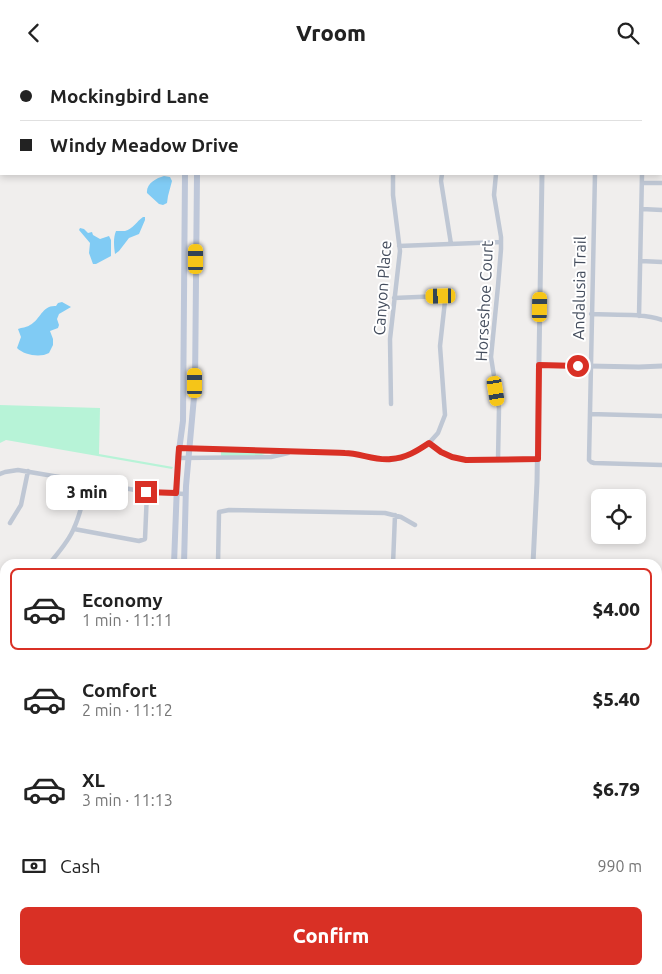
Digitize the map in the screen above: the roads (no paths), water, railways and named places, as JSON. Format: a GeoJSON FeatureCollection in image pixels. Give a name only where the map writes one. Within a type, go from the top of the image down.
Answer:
{"type":"FeatureCollection","features":[{"type":"Feature","properties":{"kind":"main road"},"geometry":{"type":"LineString","coordinates":[[174,559],[178,458],[184,411],[186,175]]}},
{"type":"Feature","properties":{"kind":"main road"},"geometry":{"type":"LineString","coordinates":[[184,559],[185,494],[195,383],[197,175]]}},
{"type":"Feature","properties":{"kind":"street","name":"Canyon Place"},"geometry":{"type":"LineString","coordinates":[[391,404],[390,339],[400,251],[393,195],[393,175]]}},
{"type":"Feature","properties":{"kind":"street"},"geometry":{"type":"LineString","coordinates":[[442,175],[441,181],[451,244]]}},
{"type":"Feature","properties":{"kind":"street","name":"Horseshoe Court"},"geometry":{"type":"LineString","coordinates":[[496,175],[494,195],[498,211],[501,242],[491,357],[499,408],[498,460]]}},
{"type":"Feature","properties":{"kind":"street"},"geometry":{"type":"LineString","coordinates":[[533,559],[538,459],[542,175]]}},
{"type":"Feature","properties":{"kind":"street","name":"Andalusia Trail"},"geometry":{"type":"LineString","coordinates":[[595,175],[589,458],[591,462],[662,465]]}},
{"type":"Feature","properties":{"kind":"street"},"geometry":{"type":"LineString","coordinates":[[639,316],[642,175]]}},
{"type":"Feature","properties":{"kind":"street"},"geometry":{"type":"LineString","coordinates":[[642,183],[662,183]]}},
{"type":"Feature","properties":{"kind":"street"},"geometry":{"type":"LineString","coordinates":[[642,209],[662,210]]}},
{"type":"Feature","properties":{"kind":"street"},"geometry":{"type":"LineString","coordinates":[[399,246],[501,242]]}},
{"type":"Feature","properties":{"kind":"street"},"geometry":{"type":"LineString","coordinates":[[641,261],[662,262]]}},
{"type":"Feature","properties":{"kind":"street"},"geometry":{"type":"LineString","coordinates":[[179,448],[348,453],[390,459],[413,453],[429,443],[438,433],[445,415],[440,346],[445,297],[394,298]]}},
{"type":"Feature","properties":{"kind":"street"},"geometry":{"type":"LineString","coordinates":[[591,314],[655,317],[662,320]]}},
{"type":"Feature","properties":{"kind":"street"},"geometry":{"type":"LineString","coordinates":[[539,365],[662,366]]}},
{"type":"Feature","properties":{"kind":"street"},"geometry":{"type":"LineString","coordinates":[[590,414],[662,416]]}},
{"type":"Feature","properties":{"kind":"street"},"geometry":{"type":"LineString","coordinates":[[429,443],[441,452],[466,460],[538,459]]}},
{"type":"Feature","properties":{"kind":"street"},"geometry":{"type":"LineString","coordinates":[[217,449],[217,458]]}},
{"type":"Feature","properties":{"kind":"street"},"geometry":{"type":"LineString","coordinates":[[178,458],[271,457],[294,451]]}},
{"type":"Feature","properties":{"kind":"street"},"geometry":{"type":"LineString","coordinates":[[0,474],[18,470],[28,471],[146,492],[185,494]]}},
{"type":"Feature","properties":{"kind":"street"},"geometry":{"type":"LineString","coordinates":[[10,523],[21,505],[28,471]]}},
{"type":"Feature","properties":{"kind":"street"},"geometry":{"type":"LineString","coordinates":[[53,559],[74,529],[87,482]]}},
{"type":"Feature","properties":{"kind":"street"},"geometry":{"type":"LineString","coordinates":[[74,529],[139,541],[145,539],[146,492]]}},
{"type":"Feature","properties":{"kind":"street"},"geometry":{"type":"LineString","coordinates":[[218,559],[219,512],[229,510],[362,512],[395,515],[415,525]]}},
{"type":"Feature","properties":{"kind":"street"},"geometry":{"type":"LineString","coordinates":[[393,559],[395,515]]}},
{"type":"Feature","properties":{"kind":"water"},"geometry":{"type":"Polygon","coordinates":[[[164,176],[170,177],[172,181],[167,203],[163,205],[159,204],[147,193],[147,190],[152,182],[164,176]]]}},
{"type":"Feature","properties":{"kind":"water"},"geometry":{"type":"Polygon","coordinates":[[[145,217],[145,220],[139,234],[129,238],[115,254],[114,240],[116,231],[128,230],[145,217]]]}},
{"type":"Feature","properties":{"kind":"water"},"geometry":{"type":"Polygon","coordinates":[[[80,228],[88,233],[92,232],[93,235],[100,239],[109,236],[111,240],[111,256],[93,264],[89,253],[90,243],[79,230],[80,228]]]}},
{"type":"Feature","properties":{"kind":"water"},"geometry":{"type":"Polygon","coordinates":[[[62,302],[71,307],[59,314],[57,319],[58,328],[50,331],[53,345],[49,353],[45,355],[32,355],[17,348],[21,337],[18,329],[28,326],[45,310],[62,302]]]}}]}
